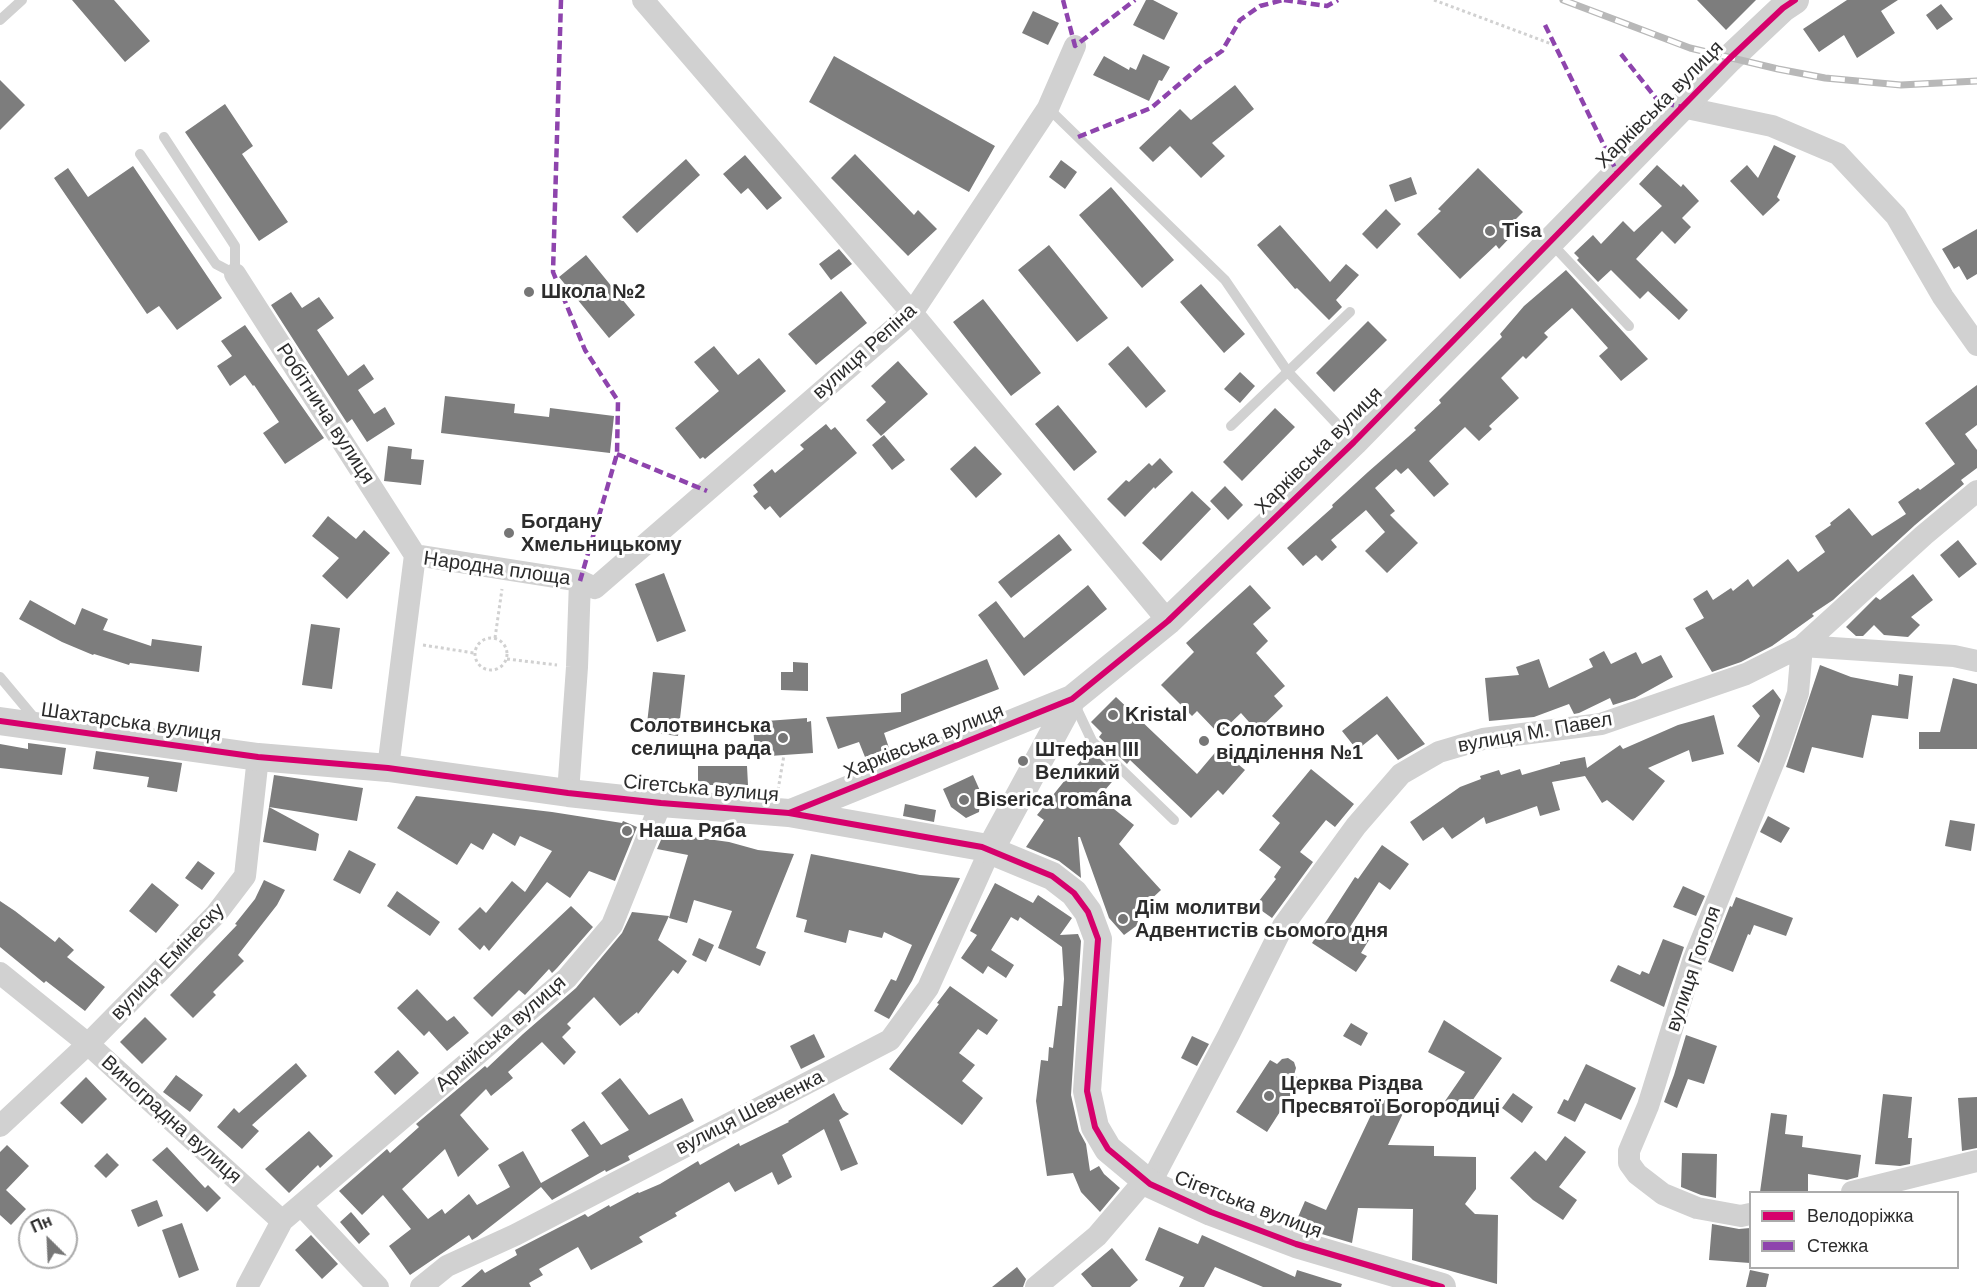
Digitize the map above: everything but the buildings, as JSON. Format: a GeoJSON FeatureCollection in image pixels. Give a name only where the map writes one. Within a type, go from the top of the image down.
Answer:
{"type":"FeatureCollection","features":[{"type":"Feature","properties":{"kind":"street"},"geometry":{"type":"LineString","coordinates":[[643,0],[912,313],[1168,621]]}},
{"type":"Feature","properties":{"kind":"street","name":"Харківська вулиця"},"geometry":{"type":"LineString","coordinates":[[783,805],[1072,699],[1168,621],[1354,442],[1784,3]]}},
{"type":"Feature","properties":{"kind":"street","name":"вулиця Репіна"},"geometry":{"type":"LineString","coordinates":[[580,581],[595,588],[912,313],[1048,108],[1075,46]]}},
{"type":"Feature","properties":{"kind":"street"},"geometry":{"type":"LineString","coordinates":[[1682,108],[1772,126],[1838,154],[1896,216],[1943,297],[1977,345]]}},
{"type":"Feature","properties":{"kind":"street","name":"Робітнича вулиця"},"geometry":{"type":"LineString","coordinates":[[235,274],[415,555]]}},
{"type":"Feature","properties":{"kind":"street","name":"вулиця М. Павел"},"geometry":{"type":"LineString","coordinates":[[1036,1287],[1097,1236],[1148,1182],[1228,1036],[1283,926],[1356,826],[1401,774],[1439,752],[1483,739],[1601,724],[1746,674],[1802,646],[1924,535],[1977,491]]}},
{"type":"Feature","properties":{"kind":"street","name":"Народна площа"},"geometry":{"type":"LineString","coordinates":[[388,768],[415,555],[580,581],[577,667],[568,793]]}},
{"type":"Feature","properties":{"kind":"street"},"geometry":{"type":"LineString","coordinates":[[1802,646],[1954,656],[1977,661]]}},
{"type":"Feature","properties":{"kind":"street","name":"вулиця Гоголя"},"geometry":{"type":"LineString","coordinates":[[1749,1214],[1741,1216],[1697,1208],[1663,1194],[1637,1174],[1629,1162],[1629,1151],[1648,1106],[1693,961],[1798,693],[1802,646]]}},
{"type":"Feature","properties":{"kind":"street","name":"Харківська вулиця"},"geometry":{"type":"LineString","coordinates":[[990,850],[1072,699]]}},
{"type":"Feature","properties":{"kind":"street","name":"Шахтарська вулиця"},"geometry":{"type":"LineString","coordinates":[[0,721],[258,757]]}},
{"type":"Feature","properties":{"kind":"street","name":"Сігетська вулиця"},"geometry":{"type":"LineString","coordinates":[[258,757],[388,768],[568,793],[661,803],[783,805],[982,846],[1052,876],[1074,893],[1088,912],[1098,939],[1087,1091],[1095,1127],[1108,1149],[1148,1182],[1211,1212],[1296,1244],[1442,1287]]}},
{"type":"Feature","properties":{"kind":"street","name":"вулиця Емінеску"},"geometry":{"type":"LineString","coordinates":[[0,1126],[88,1044],[216,914],[245,876],[258,757]]}},
{"type":"Feature","properties":{"kind":"street","name":"Армійська вулиця"},"geometry":{"type":"LineString","coordinates":[[282,1221],[567,978],[612,925],[661,803]]}},
{"type":"Feature","properties":{"kind":"street","name":"вулиця Шевченка"},"geometry":{"type":"LineString","coordinates":[[421,1287],[447,1266],[515,1235],[891,1040],[928,988],[990,850]]}},
{"type":"Feature","properties":{"kind":"street","name":"Виноградна вулиця"},"geometry":{"type":"LineString","coordinates":[[0,973],[88,1044],[282,1221]]}},
{"type":"Feature","properties":{"kind":"street"},"geometry":{"type":"LineString","coordinates":[[1856,1191],[1977,1161]]}},
{"type":"Feature","properties":{"kind":"street"},"geometry":{"type":"LineString","coordinates":[[301,1205],[378,1287]]}},
{"type":"Feature","properties":{"kind":"street"},"geometry":{"type":"LineString","coordinates":[[247,1287],[282,1221]]}},
{"type":"Feature","properties":{"kind":"lane"},"geometry":{"type":"LineString","coordinates":[[0,20],[22,0]]}},
{"type":"Feature","properties":{"kind":"lane"},"geometry":{"type":"LineString","coordinates":[[1048,108],[1225,280],[1288,372],[1354,442]]}},
{"type":"Feature","properties":{"kind":"lane"},"geometry":{"type":"LineString","coordinates":[[140,154],[216,264],[235,274],[234,246],[164,137]]}},
{"type":"Feature","properties":{"kind":"lane"},"geometry":{"type":"LineString","coordinates":[[1549,241],[1629,326]]}},
{"type":"Feature","properties":{"kind":"lane"},"geometry":{"type":"LineString","coordinates":[[1231,426],[1350,312]]}},
{"type":"Feature","properties":{"kind":"lane"},"geometry":{"type":"LineString","coordinates":[[0,677],[42,727]]}},
{"type":"Feature","properties":{"kind":"lane"},"geometry":{"type":"LineString","coordinates":[[1072,699],[1092,741],[1174,820]]}},
{"type":"Feature","properties":{"kind":"path"},"geometry":{"type":"LineString","coordinates":[[1434,0],[1557,46]]}},
{"type":"Feature","properties":{"kind":"path"},"geometry":{"type":"LineString","coordinates":[[495,638],[505,570]]}},
{"type":"Feature","properties":{"kind":"path"},"geometry":{"type":"LineString","coordinates":[[495,638],[506,648],[507,659],[501,667],[490,670],[480,666],[474,653],[481,641],[495,638]]}},
{"type":"Feature","properties":{"kind":"path"},"geometry":{"type":"LineString","coordinates":[[404,642],[474,653]]}},
{"type":"Feature","properties":{"kind":"path"},"geometry":{"type":"LineString","coordinates":[[507,659],[577,667]]}},
{"type":"Feature","properties":{"kind":"path"},"geometry":{"type":"LineString","coordinates":[[783,805],[784,755]]}},
{"type":"Feature","properties":{"kind":"railway"},"geometry":{"type":"LineString","coordinates":[[1563,0],[1690,48],[1778,69],[1825,78],[1901,85],[1977,81]]}},
{"type":"Feature","properties":{"kind":"marked path"},"geometry":{"type":"LineString","coordinates":[[561,0],[553,272],[585,350],[618,401],[617,454],[580,581]]}},
{"type":"Feature","properties":{"kind":"marked path"},"geometry":{"type":"LineString","coordinates":[[1063,0],[1075,46],[1135,0]]}},
{"type":"Feature","properties":{"kind":"marked path"},"geometry":{"type":"LineString","coordinates":[[1078,137],[1151,108],[1222,51],[1240,20],[1260,6],[1283,0]]}},
{"type":"Feature","properties":{"kind":"marked path"},"geometry":{"type":"LineString","coordinates":[[1284,0],[1327,6],[1338,0]]}},
{"type":"Feature","properties":{"kind":"marked path"},"geometry":{"type":"LineString","coordinates":[[1545,25],[1617,172]]}},
{"type":"Feature","properties":{"kind":"marked path"},"geometry":{"type":"LineString","coordinates":[[1621,54],[1659,102],[1682,107]]}},
{"type":"Feature","properties":{"kind":"marked path"},"geometry":{"type":"LineString","coordinates":[[617,454],[707,491]]}},
{"type":"Feature","properties":{"kind":"cycle path"},"geometry":{"type":"LineString","coordinates":[[789,813],[1072,699],[1168,621],[1354,442],[1729,59],[1783,8],[1795,0]]}},
{"type":"Feature","properties":{"kind":"cycle path"},"geometry":{"type":"LineString","coordinates":[[0,721],[258,757],[388,768],[568,793],[661,803],[789,813],[982,847],[1052,876],[1074,893],[1088,912],[1098,939],[1087,1091],[1095,1127],[1108,1149],[1150,1184],[1211,1212],[1296,1244],[1442,1287]]}},
{"type":"Feature","properties":{"kind":"place","name":"Tisa"},"geometry":{"type":"Point","coordinates":[1490,231]}},
{"type":"Feature","properties":{"kind":"place","name":"Школа №2"},"geometry":{"type":"Point","coordinates":[529,292]}},
{"type":"Feature","properties":{"kind":"place","name":"Богдану Хмельницькому"},"geometry":{"type":"Point","coordinates":[509,533]}},
{"type":"Feature","properties":{"kind":"place","name":"Kristal"},"geometry":{"type":"Point","coordinates":[1113,715]}},
{"type":"Feature","properties":{"kind":"place","name":"Солотвинська селищна рада"},"geometry":{"type":"Point","coordinates":[783,738]}},
{"type":"Feature","properties":{"kind":"place","name":"Солотвино відділення №1"},"geometry":{"type":"Point","coordinates":[1204,741]}},
{"type":"Feature","properties":{"kind":"place","name":"Штефан III Великий"},"geometry":{"type":"Point","coordinates":[1023,761]}},
{"type":"Feature","properties":{"kind":"place","name":"Biserica româna"},"geometry":{"type":"Point","coordinates":[964,800]}},
{"type":"Feature","properties":{"kind":"place","name":"Наша Ряба"},"geometry":{"type":"Point","coordinates":[627,831]}},
{"type":"Feature","properties":{"kind":"place","name":"Дім молитви Адвентистів сьомого дня"},"geometry":{"type":"Point","coordinates":[1123,919]}},
{"type":"Feature","properties":{"kind":"place","name":"Церква Різдва Пресвятої Богородиці"},"geometry":{"type":"Point","coordinates":[1269,1096]}}]}
